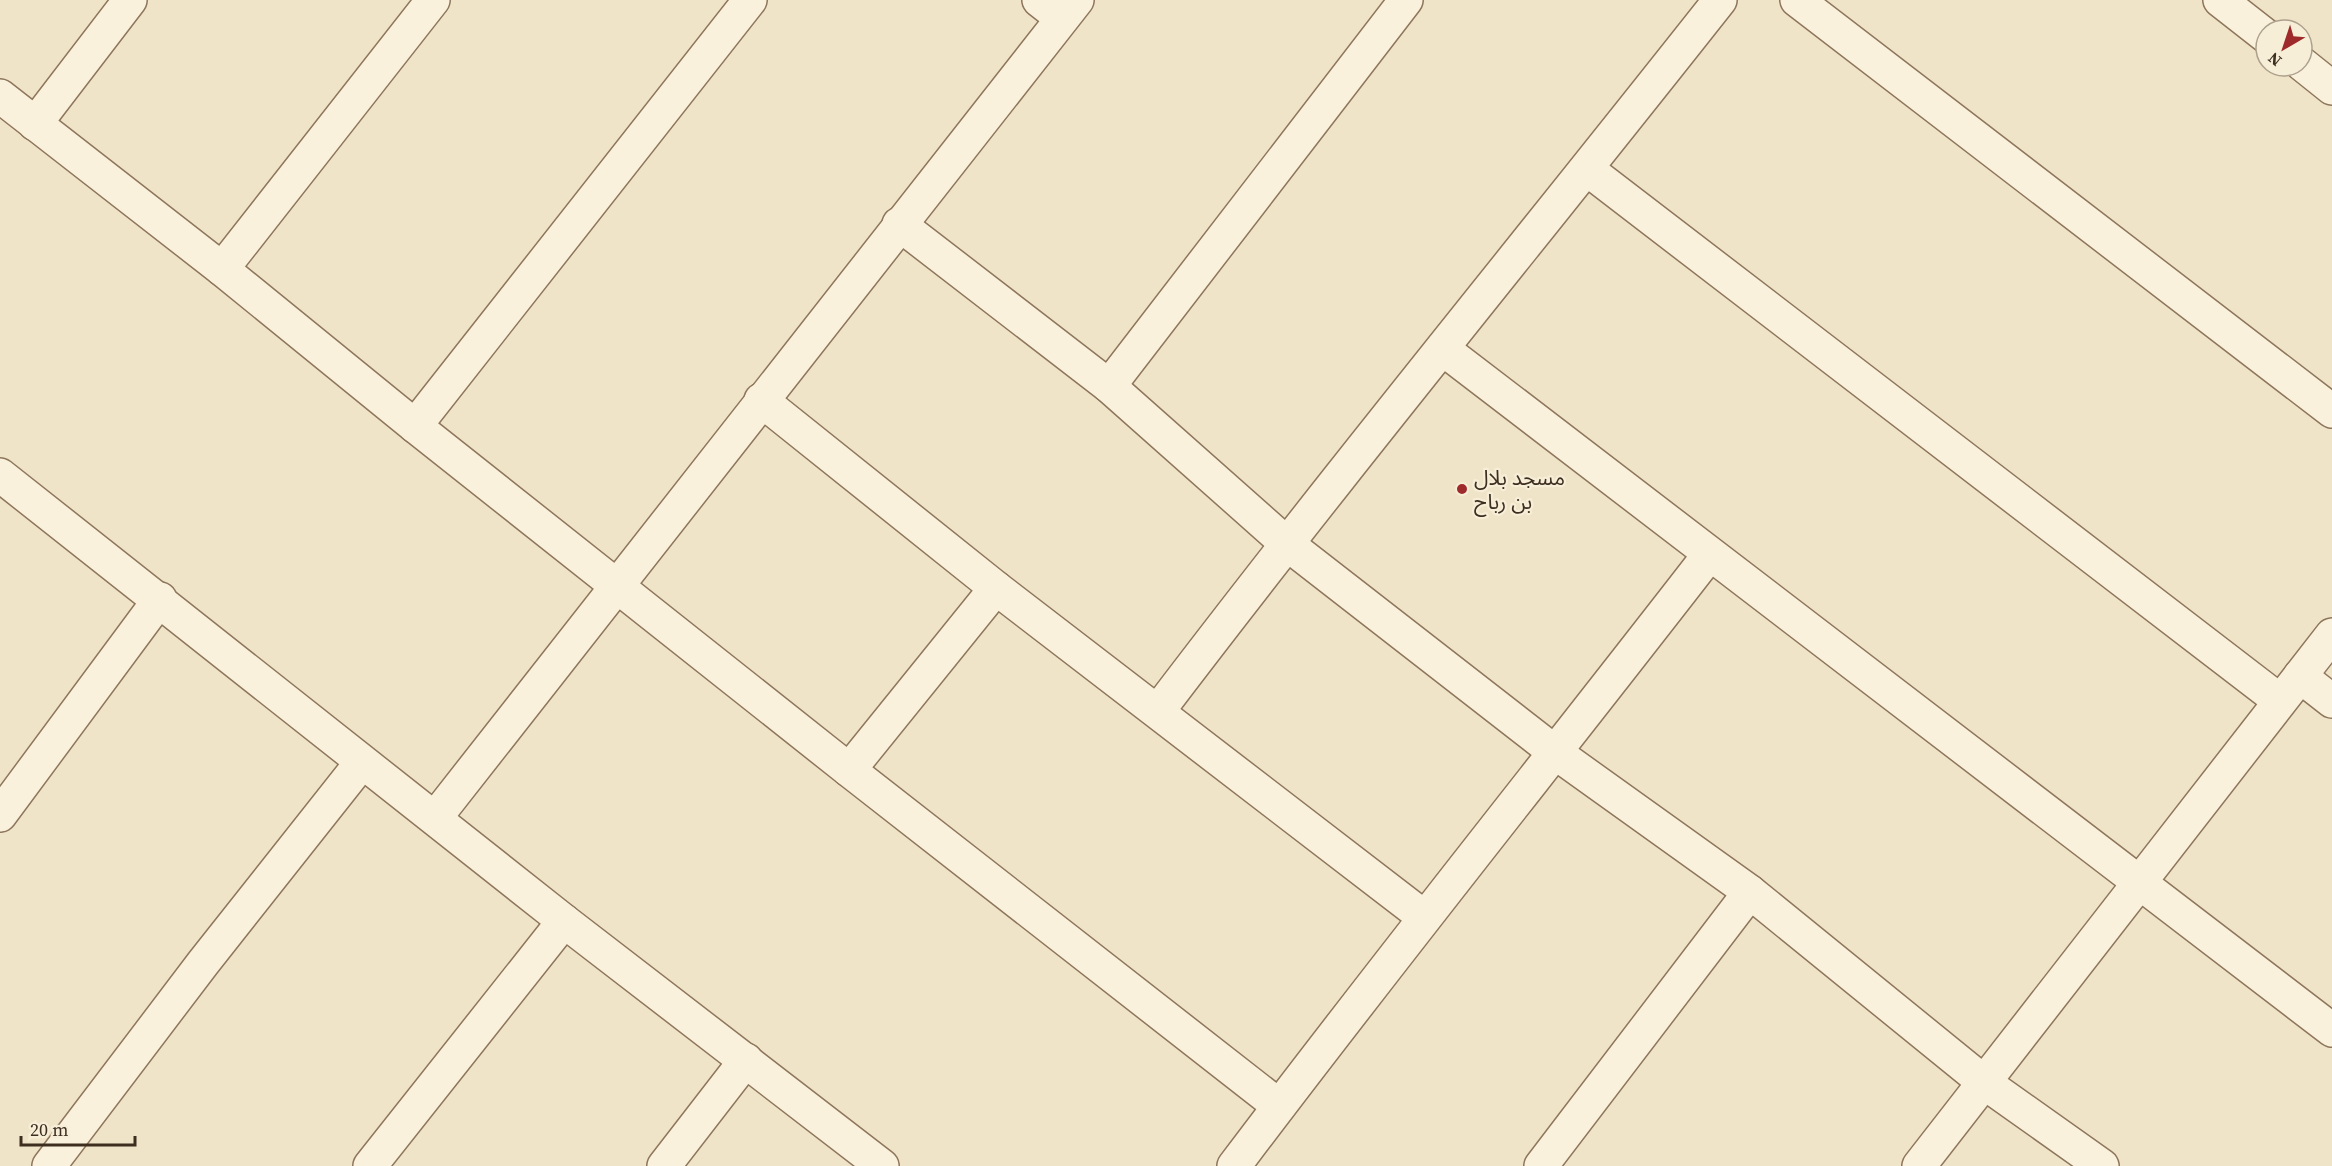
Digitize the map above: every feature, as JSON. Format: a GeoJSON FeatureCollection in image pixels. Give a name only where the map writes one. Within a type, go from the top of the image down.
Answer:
{"type":"FeatureCollection","features":[{"type":"Feature","properties":{"kind":"street"},"geometry":{"type":"LineString","coordinates":[[35,124],[130,0]]}},
{"type":"Feature","properties":{"kind":"street"},"geometry":{"type":"LineString","coordinates":[[222,269],[433,0]]}},
{"type":"Feature","properties":{"kind":"street"},"geometry":{"type":"LineString","coordinates":[[415,426],[750,0]]}},
{"type":"Feature","properties":{"kind":"street"},"geometry":{"type":"LineString","coordinates":[[1109,386],[1406,0]]}},
{"type":"Feature","properties":{"kind":"street"},"geometry":{"type":"LineString","coordinates":[[1158,711],[1286,543],[1720,0]]}},
{"type":"Feature","properties":{"kind":"street"},"geometry":{"type":"LineString","coordinates":[[1797,0],[2332,411]]}},
{"type":"Feature","properties":{"kind":"street"},"geometry":{"type":"LineString","coordinates":[[2220,0],[2254,27]]}},
{"type":"Feature","properties":{"kind":"street"},"geometry":{"type":"LineString","coordinates":[[435,818],[899,224],[1059,6]]}},
{"type":"Feature","properties":{"kind":"street"},"geometry":{"type":"LineString","coordinates":[[2314,74],[2332,88]]}},
{"type":"Feature","properties":{"kind":"street"},"geometry":{"type":"LineString","coordinates":[[0,96],[222,269],[415,426],[849,770],[1279,1106]]}},
{"type":"Feature","properties":{"kind":"street"},"geometry":{"type":"LineString","coordinates":[[1587,169],[2280,701]]}},
{"type":"Feature","properties":{"kind":"street"},"geometry":{"type":"LineString","coordinates":[[899,224],[1109,386],[1286,543],[1557,753],[1750,892],[1985,1083],[2102,1166]]}},
{"type":"Feature","properties":{"kind":"street"},"geometry":{"type":"LineString","coordinates":[[1443,349],[2332,1030]]}},
{"type":"Feature","properties":{"kind":"street"},"geometry":{"type":"LineString","coordinates":[[761,400],[996,588],[1424,917]]}},
{"type":"Feature","properties":{"kind":"street"},"geometry":{"type":"LineString","coordinates":[[0,475],[564,921],[882,1166]]}},
{"type":"Feature","properties":{"kind":"street"},"geometry":{"type":"LineString","coordinates":[[1233,1166],[1424,917],[1557,753],[1709,555]]}},
{"type":"Feature","properties":{"kind":"street"},"geometry":{"type":"LineString","coordinates":[[849,770],[996,588]]}},
{"type":"Feature","properties":{"kind":"street"},"geometry":{"type":"LineString","coordinates":[[0,814],[159,599]]}},
{"type":"Feature","properties":{"kind":"street"},"geometry":{"type":"LineString","coordinates":[[1919,1166],[2332,635]]}},
{"type":"Feature","properties":{"kind":"street"},"geometry":{"type":"LineString","coordinates":[[2300,676],[2332,701]]}},
{"type":"Feature","properties":{"kind":"street"},"geometry":{"type":"LineString","coordinates":[[50,1166],[203,963],[362,762]]}},
{"type":"Feature","properties":{"kind":"street"},"geometry":{"type":"LineString","coordinates":[[1541,1166],[1750,892]]}},
{"type":"Feature","properties":{"kind":"street"},"geometry":{"type":"LineString","coordinates":[[370,1166],[564,921]]}},
{"type":"Feature","properties":{"kind":"street"},"geometry":{"type":"LineString","coordinates":[[664,1166],[746,1060]]}},
{"type":"Feature","properties":{"kind":"place","name":"مسجد بلال بن رباح"},"geometry":{"type":"Point","coordinates":[1462,489]}}]}
